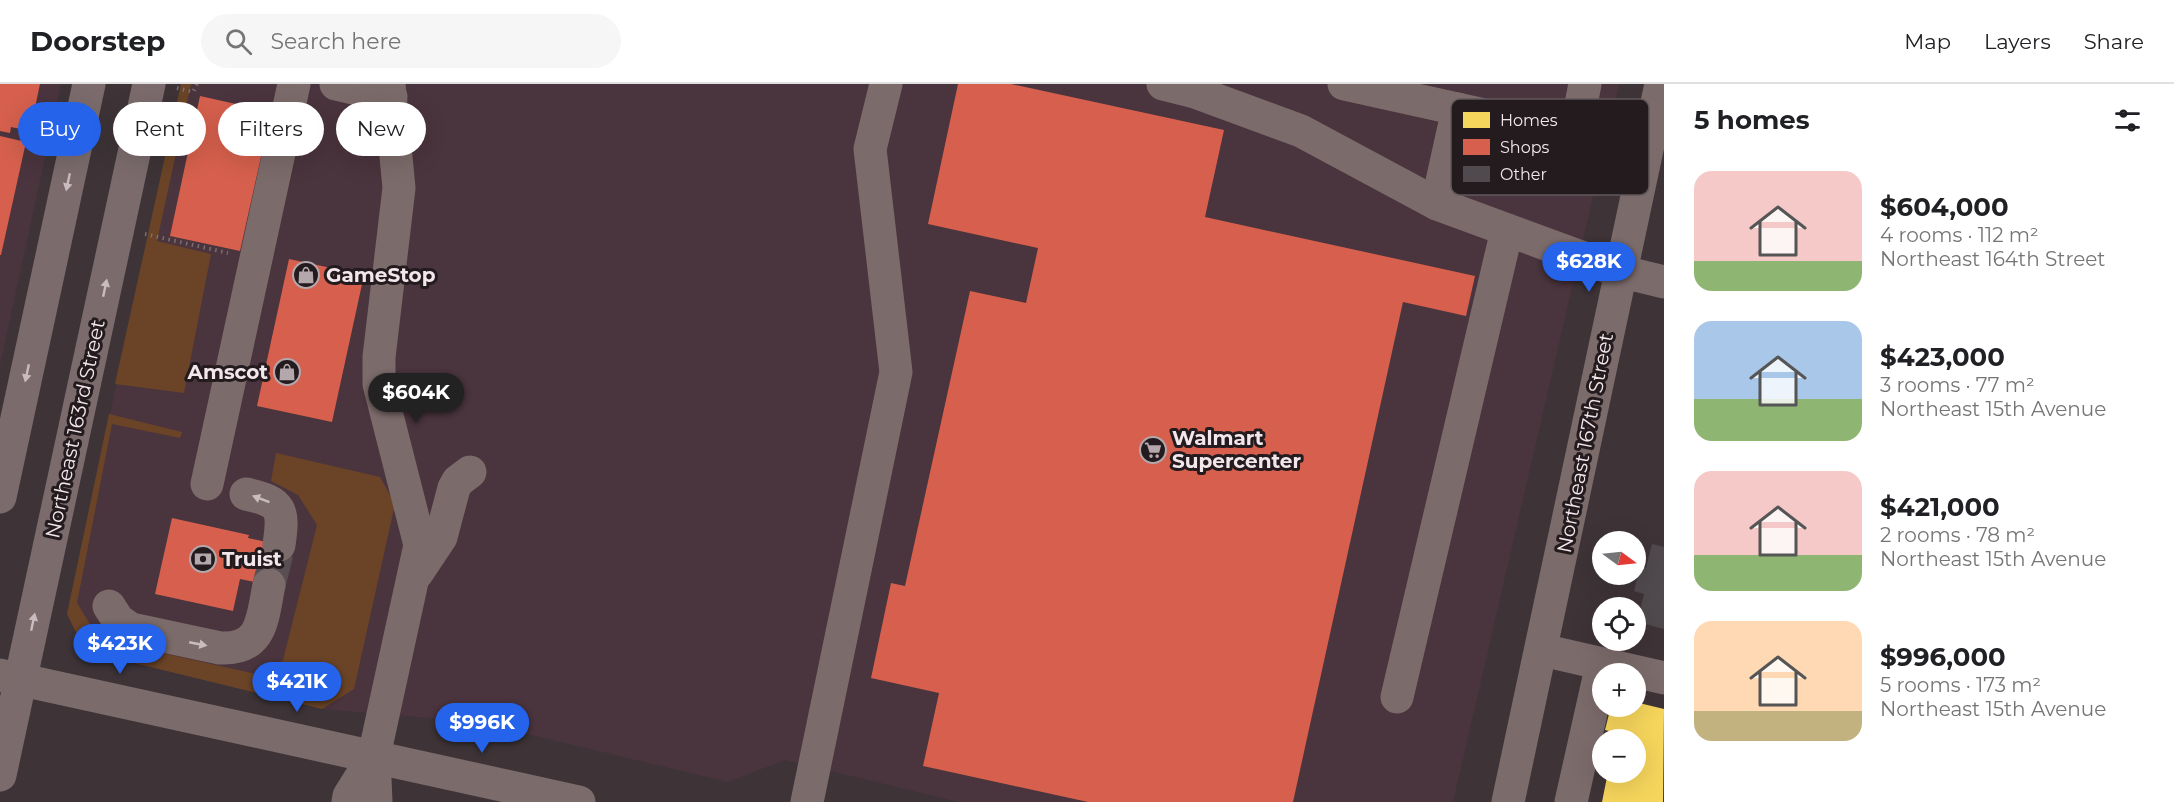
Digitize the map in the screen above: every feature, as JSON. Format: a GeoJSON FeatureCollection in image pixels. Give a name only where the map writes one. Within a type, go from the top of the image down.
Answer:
{"type":"FeatureCollection","features":[{"type":"Feature","properties":{"kind":"main road"},"geometry":{"type":"LineString","coordinates":[[0,497],[4,457],[89,84]]}},
{"type":"Feature","properties":{"kind":"main road","name":"Northeast 163rd Street"},"geometry":{"type":"LineString","coordinates":[[0,775],[10,677],[163,86]]}},
{"type":"Feature","properties":{"kind":"street"},"geometry":{"type":"LineString","coordinates":[[207,484],[294,84]]}},
{"type":"Feature","properties":{"kind":"street"},"geometry":{"type":"LineString","coordinates":[[338,84],[390,91],[399,188],[380,346],[379,384],[420,545],[374,756],[376,802]]}},
{"type":"Feature","properties":{"kind":"street"},"geometry":{"type":"LineString","coordinates":[[807,802],[896,372],[870,148],[886,84]]}},
{"type":"Feature","properties":{"kind":"street"},"geometry":{"type":"LineString","coordinates":[[1163,84],[1195,88],[1301,131],[1437,204],[1619,271],[1664,282]]}},
{"type":"Feature","properties":{"kind":"street"},"geometry":{"type":"LineString","coordinates":[[1344,84],[1451,107]]}},
{"type":"Feature","properties":{"kind":"street"},"geometry":{"type":"LineString","coordinates":[[1583,99],[1586,84]]}},
{"type":"Feature","properties":{"kind":"street","name":"Northeast 167th Street"},"geometry":{"type":"LineString","coordinates":[[1649,137],[1661,84]]}},
{"type":"Feature","properties":{"kind":"street"},"geometry":{"type":"LineString","coordinates":[[1437,204],[1451,141]]}},
{"type":"Feature","properties":{"kind":"street","name":"Northeast 167th Street"},"geometry":{"type":"LineString","coordinates":[[1508,802],[1542,650],[1636,195]]}},
{"type":"Feature","properties":{"kind":"street"},"geometry":{"type":"LineString","coordinates":[[1397,697],[1507,230]]}},
{"type":"Feature","properties":{"kind":"street"},"geometry":{"type":"LineString","coordinates":[[412,580],[441,537],[454,488],[458,481],[470,472]]}},
{"type":"Feature","properties":{"kind":"street"},"geometry":{"type":"LineString","coordinates":[[246,494],[263,498],[277,507],[283,520],[279,545]]}},
{"type":"Feature","properties":{"kind":"street"},"geometry":{"type":"LineString","coordinates":[[109,606],[118,620],[131,629],[220,648],[235,649],[260,632],[269,585]]}},
{"type":"Feature","properties":{"kind":"street"},"geometry":{"type":"LineString","coordinates":[[1542,650],[1598,663]]}},
{"type":"Feature","properties":{"kind":"street"},"geometry":{"type":"LineString","coordinates":[[1646,674],[1664,678]]}},
{"type":"Feature","properties":{"kind":"street"},"geometry":{"type":"LineString","coordinates":[[10,677],[374,756],[559,800]]}},
{"type":"Feature","properties":{"kind":"street"},"geometry":{"type":"LineString","coordinates":[[1571,802],[1592,709]]}},
{"type":"Feature","properties":{"kind":"street"},"geometry":{"type":"LineString","coordinates":[[348,802],[349,796],[374,756]]}},
{"type":"Feature","properties":{"kind":"path"},"geometry":{"type":"LineString","coordinates":[[163,86],[193,92],[197,84]]}},
{"type":"Feature","properties":{"kind":"path"},"geometry":{"type":"LineString","coordinates":[[144,234],[256,259]]}},
{"type":"Feature","properties":{"kind":"shaded area"},"geometry":{"type":"Polygon","coordinates":[[[0,84],[61,84],[57,102],[18,102],[18,156],[45,156],[0,365],[0,84]]]}},
{"type":"Feature","properties":{"kind":"shaded area"},"geometry":{"type":"Polygon","coordinates":[[[181,84],[1619,84],[1616,99],[1451,99],[1451,195],[1593,195],[1453,802],[959,802],[785,760],[728,782],[477,722],[322,709],[85,651],[67,614],[166,156],[206,156],[206,102],[177,102],[181,84]]]}},
{"type":"Feature","properties":{"kind":"shaded area"},"geometry":{"type":"Polygon","coordinates":[[[181,84],[191,84],[187,102],[177,102],[181,84]]]}},
{"type":"Feature","properties":{"kind":"shaded area"},"geometry":{"type":"Polygon","coordinates":[[[165,156],[175,156],[157,241],[211,254],[184,393],[115,384],[165,156]]]}},
{"type":"Feature","properties":{"kind":"shaded area"},"geometry":{"type":"Polygon","coordinates":[[[109,414],[182,432],[180,438],[112,424],[77,603],[99,639],[261,675],[283,660],[317,525],[298,495],[271,481],[276,453],[380,477],[395,504],[354,689],[322,709],[85,651],[67,614],[109,414]]]}},
{"type":"Feature","properties":{"kind":"building: Homes"},"geometry":{"type":"Polygon","coordinates":[[[1646,705],[1664,709],[1663,802],[1602,802],[1606,783],[1646,783],[1646,729],[1605,729],[1608,717],[1646,717],[1646,705]]]}},
{"type":"Feature","properties":{"kind":"building: Shops"},"geometry":{"type":"Polygon","coordinates":[[[0,84],[40,84],[36,102],[18,102],[18,128],[11,127],[10,133],[0,131],[0,84]]]}},
{"type":"Feature","properties":{"kind":"building: Shops","name":"Walmart Supercenter"},"geometry":{"type":"Polygon","coordinates":[[[958,84],[1011,84],[1224,130],[1205,217],[1475,276],[1466,316],[1403,302],[1293,802],[1088,802],[923,766],[939,693],[871,678],[891,583],[905,586],[970,291],[1026,303],[1038,248],[928,224],[958,84]]]}},
{"type":"Feature","properties":{"kind":"building: Shops"},"geometry":{"type":"Polygon","coordinates":[[[200,96],[227,102],[218,102],[218,156],[261,156],[240,251],[170,236],[187,156],[206,156],[206,102],[199,102],[200,96]]]}},
{"type":"Feature","properties":{"kind":"building: Shops"},"geometry":{"type":"Polygon","coordinates":[[[0,136],[18,140],[18,156],[23,156],[0,255],[0,136]]]}},
{"type":"Feature","properties":{"kind":"building: Shops"},"geometry":{"type":"Polygon","coordinates":[[[289,259],[364,275],[332,422],[257,406],[289,259]]]}},
{"type":"Feature","properties":{"kind":"building: Shops","name":"Truist"},"geometry":{"type":"Polygon","coordinates":[[[172,518],[249,535],[248,538],[293,548],[284,588],[240,579],[233,611],[155,594],[172,518]]]}},
{"type":"Feature","properties":{"kind":"building: Other"},"geometry":{"type":"Polygon","coordinates":[[[1652,544],[1664,547],[1664,629],[1646,624],[1646,597],[1634,591],[1635,585],[1646,585],[1646,568],[1652,544]]]}},
{"type":"Feature","properties":{"kind":"tunnel"},"geometry":{"type":"LineString","coordinates":[[269,585],[279,545]]}},
{"type":"Feature","properties":{"kind":"place","name":"GameStop"},"geometry":{"type":"Point","coordinates":[306,275]}},
{"type":"Feature","properties":{"kind":"place","name":"Amscot"},"geometry":{"type":"Point","coordinates":[287,372]}},
{"type":"Feature","properties":{"kind":"place","name":"Walmart Supercenter"},"geometry":{"type":"Point","coordinates":[1153,450]}},
{"type":"Feature","properties":{"kind":"place","name":"Truist"},"geometry":{"type":"Point","coordinates":[203,559]}}]}
